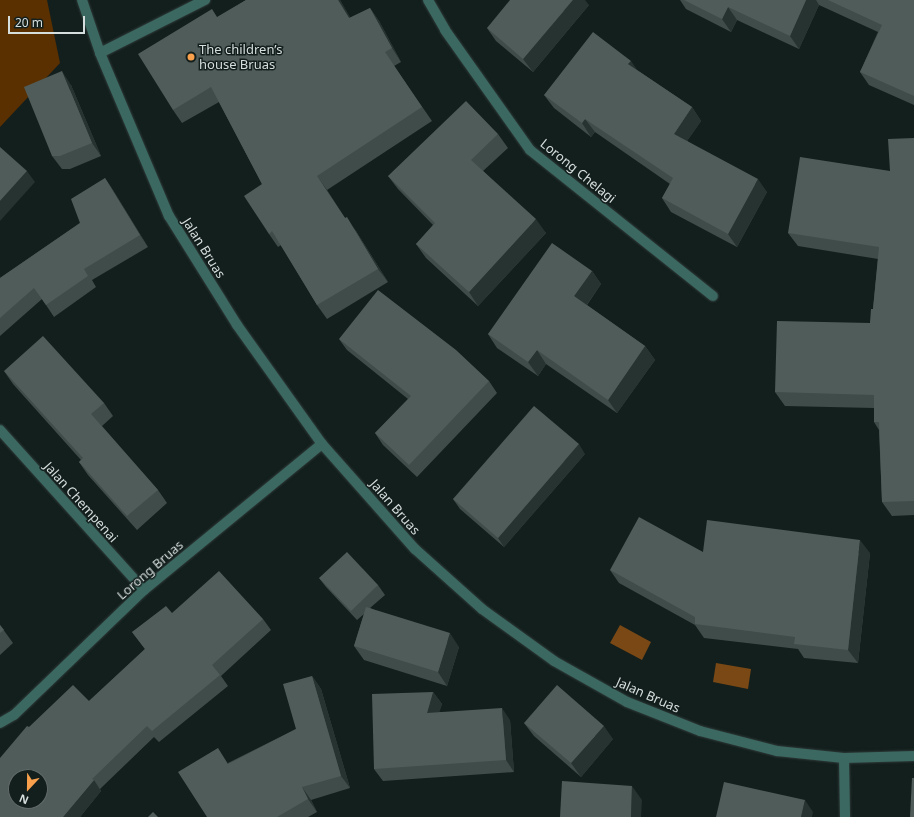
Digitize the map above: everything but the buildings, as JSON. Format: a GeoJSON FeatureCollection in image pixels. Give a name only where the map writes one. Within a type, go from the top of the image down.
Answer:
{"type":"FeatureCollection","features":[{"type":"Feature","properties":{"kind":"street","name":"Jalan Bruas"},"geometry":{"type":"LineString","coordinates":[[82,0],[100,53],[169,216],[237,325],[322,444],[415,549],[482,609],[554,661],[627,702],[700,731],[777,752],[844,758],[914,756]]}},
{"type":"Feature","properties":{"kind":"street"},"geometry":{"type":"LineString","coordinates":[[100,53],[205,0]]}},
{"type":"Feature","properties":{"kind":"street","name":"Lorong Chelagi"},"geometry":{"type":"LineString","coordinates":[[428,0],[445,30],[530,150],[713,296]]}},
{"type":"Feature","properties":{"kind":"street","name":"Jalan Chempenai"},"geometry":{"type":"LineString","coordinates":[[0,430],[144,590]]}},
{"type":"Feature","properties":{"kind":"street","name":"Lorong Bruas"},"geometry":{"type":"LineString","coordinates":[[0,723],[14,715],[144,590],[322,444]]}},
{"type":"Feature","properties":{"kind":"street"},"geometry":{"type":"LineString","coordinates":[[844,758],[845,817]]}},
{"type":"Feature","properties":{"kind":"shaded area"},"geometry":{"type":"Polygon","coordinates":[[[0,0],[47,0],[60,63],[0,127],[0,0]]]}},
{"type":"Feature","properties":{"kind":"shaded area"},"geometry":{"type":"Polygon","coordinates":[[[620,625],[651,642],[642,660],[610,643],[620,625]]]}},
{"type":"Feature","properties":{"kind":"shaded area"},"geometry":{"type":"Polygon","coordinates":[[[716,663],[751,669],[748,689],[713,682],[716,663]]]}},
{"type":"Feature","properties":{"kind":"place","name":"The children’s house Bruas"},"geometry":{"type":"Point","coordinates":[191,57]}}]}
